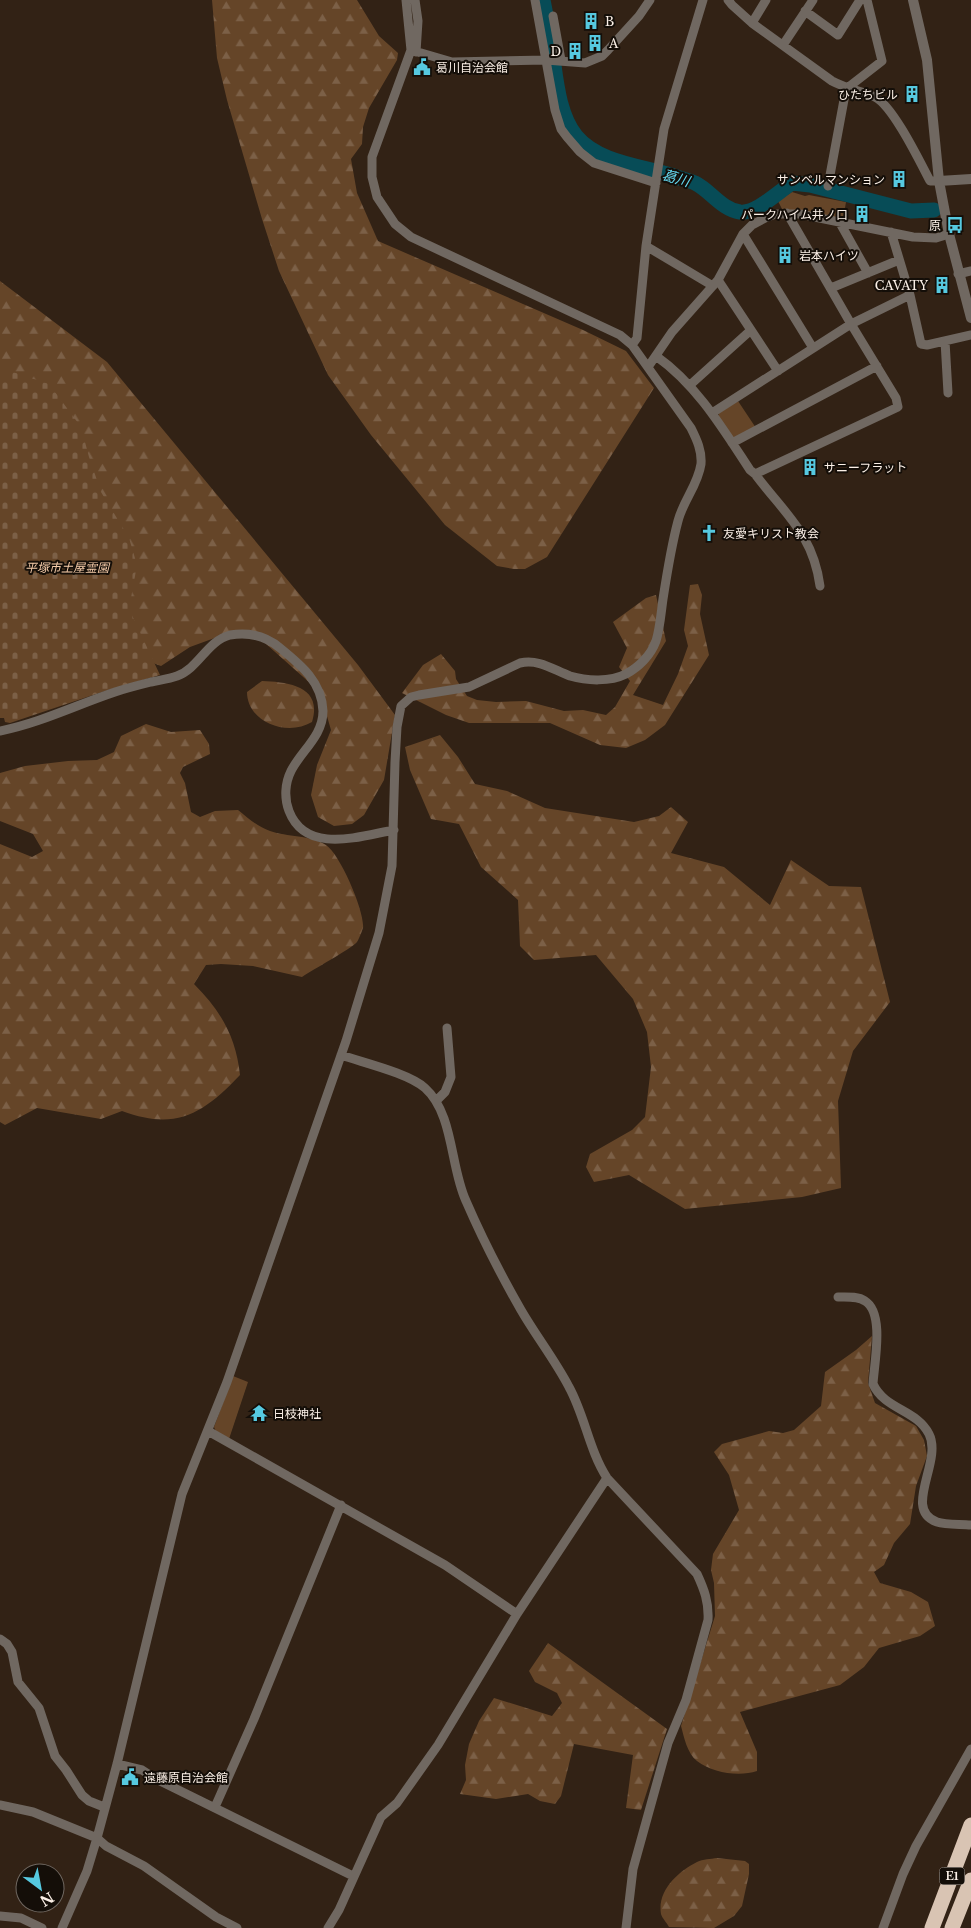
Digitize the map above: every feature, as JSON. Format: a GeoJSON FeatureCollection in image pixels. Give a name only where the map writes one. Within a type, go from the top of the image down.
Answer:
{"type":"FeatureCollection","features":[{"type":"Feature","properties":{"kind":"highway","name":"E1"},"geometry":{"type":"LineString","coordinates":[[932,1928],[971,1825]]}},
{"type":"Feature","properties":{"kind":"highway","name":"E1"},"geometry":{"type":"LineString","coordinates":[[952,1928],[971,1880]]}},
{"type":"Feature","properties":{"kind":"street"},"geometry":{"type":"LineString","coordinates":[[406,0],[413,51]]}},
{"type":"Feature","properties":{"kind":"street"},"geometry":{"type":"LineString","coordinates":[[62,1928],[87,1871],[97,1838],[117,1764],[182,1494],[208,1431],[341,1055],[379,933],[392,866],[397,727],[401,706],[411,698],[434,692],[469,687],[520,663],[537,662],[570,676],[584,679],[612,679],[624,675],[635,668],[651,651],[659,629],[669,556],[678,518],[695,484],[700,466],[701,455],[698,442],[691,428],[632,345],[620,336],[411,237],[395,224],[377,197],[372,177],[372,157],[413,51],[418,21],[415,0]]}},
{"type":"Feature","properties":{"kind":"street"},"geometry":{"type":"LineString","coordinates":[[535,0],[558,120],[562,129],[573,145],[594,162],[656,182]]}},
{"type":"Feature","properties":{"kind":"street"},"geometry":{"type":"LineString","coordinates":[[413,51],[452,62],[561,60],[585,63],[602,56],[616,43],[650,0]]}},
{"type":"Feature","properties":{"kind":"street"},"geometry":{"type":"LineString","coordinates":[[632,345],[637,338],[646,246],[666,121],[703,0]]}},
{"type":"Feature","properties":{"kind":"street"},"geometry":{"type":"LineString","coordinates":[[728,0],[752,23],[832,81],[846,89],[875,97],[882,101],[891,113],[930,181],[971,179]]}},
{"type":"Feature","properties":{"kind":"street"},"geometry":{"type":"LineString","coordinates":[[752,23],[766,0]]}},
{"type":"Feature","properties":{"kind":"street"},"geometry":{"type":"LineString","coordinates":[[783,45],[813,0]]}},
{"type":"Feature","properties":{"kind":"street"},"geometry":{"type":"LineString","coordinates":[[805,11],[838,35],[860,0]]}},
{"type":"Feature","properties":{"kind":"street"},"geometry":{"type":"LineString","coordinates":[[828,186],[846,89],[882,61],[867,0]]}},
{"type":"Feature","properties":{"kind":"street"},"geometry":{"type":"LineString","coordinates":[[914,0],[927,60],[939,181],[948,234],[971,318]]}},
{"type":"Feature","properties":{"kind":"street"},"geometry":{"type":"LineString","coordinates":[[553,16],[561,60]]}},
{"type":"Feature","properties":{"kind":"street"},"geometry":{"type":"LineString","coordinates":[[755,474],[898,407],[896,398],[787,213]]}},
{"type":"Feature","properties":{"kind":"street"},"geometry":{"type":"LineString","coordinates":[[648,367],[672,332],[715,283],[743,234],[752,225],[765,218],[775,214],[800,214],[913,237],[936,238],[948,234]]}},
{"type":"Feature","properties":{"kind":"street"},"geometry":{"type":"LineString","coordinates":[[840,223],[868,272]]}},
{"type":"Feature","properties":{"kind":"street"},"geometry":{"type":"LineString","coordinates":[[891,232],[910,295],[921,344],[928,346],[971,335]]}},
{"type":"Feature","properties":{"kind":"street"},"geometry":{"type":"LineString","coordinates":[[743,234],[813,348]]}},
{"type":"Feature","properties":{"kind":"street"},"geometry":{"type":"LineString","coordinates":[[646,246],[715,283],[751,330],[778,371]]}},
{"type":"Feature","properties":{"kind":"street"},"geometry":{"type":"LineString","coordinates":[[831,288],[899,260]]}},
{"type":"Feature","properties":{"kind":"street"},"geometry":{"type":"LineString","coordinates":[[958,274],[971,271]]}},
{"type":"Feature","properties":{"kind":"street"},"geometry":{"type":"LineString","coordinates":[[712,413],[851,324],[910,295]]}},
{"type":"Feature","properties":{"kind":"street"},"geometry":{"type":"LineString","coordinates":[[690,385],[751,330]]}},
{"type":"Feature","properties":{"kind":"street"},"geometry":{"type":"LineString","coordinates":[[945,341],[948,393]]}},
{"type":"Feature","properties":{"kind":"street"},"geometry":{"type":"LineString","coordinates":[[656,356],[674,368],[690,385],[712,413],[750,470],[804,535],[819,573],[820,586]]}},
{"type":"Feature","properties":{"kind":"street"},"geometry":{"type":"LineString","coordinates":[[732,443],[877,366]]}},
{"type":"Feature","properties":{"kind":"street"},"geometry":{"type":"LineString","coordinates":[[0,731],[45,719],[114,692],[177,676],[189,669],[211,645],[223,638],[242,634],[254,635],[269,640],[296,661],[313,680],[319,690],[323,712],[319,729],[314,740],[295,764],[286,787],[287,803],[293,819],[305,832],[325,840],[394,830]]}},
{"type":"Feature","properties":{"kind":"street"},"geometry":{"type":"LineString","coordinates":[[436,1101],[445,1092],[451,1077],[447,1028]]}},
{"type":"Feature","properties":{"kind":"street"},"geometry":{"type":"LineString","coordinates":[[341,1055],[410,1079],[425,1088],[436,1101],[444,1116],[458,1183],[466,1202],[521,1310],[572,1391],[600,1467],[607,1478],[697,1574],[705,1592],[708,1620],[686,1700],[668,1743],[633,1869],[626,1928]]}},
{"type":"Feature","properties":{"kind":"street"},"geometry":{"type":"LineString","coordinates":[[838,1297],[857,1298],[866,1301],[874,1312],[877,1323],[873,1384],[883,1400],[918,1420],[930,1435],[933,1453],[922,1499],[923,1510],[928,1518],[938,1522],[971,1525]]}},
{"type":"Feature","properties":{"kind":"street"},"geometry":{"type":"LineString","coordinates":[[208,1431],[445,1565],[517,1614]]}},
{"type":"Feature","properties":{"kind":"street"},"geometry":{"type":"LineString","coordinates":[[328,1928],[339,1910],[381,1817],[398,1803],[438,1745],[517,1614],[607,1478]]}},
{"type":"Feature","properties":{"kind":"street"},"geometry":{"type":"LineString","coordinates":[[214,1807],[254,1719],[341,1505]]}},
{"type":"Feature","properties":{"kind":"street"},"geometry":{"type":"LineString","coordinates":[[0,1639],[7,1644],[12,1652],[18,1682],[39,1708],[55,1756],[82,1795],[89,1801],[104,1807]]}},
{"type":"Feature","properties":{"kind":"street"},"geometry":{"type":"LineString","coordinates":[[883,1928],[916,1846],[971,1749]]}},
{"type":"Feature","properties":{"kind":"street"},"geometry":{"type":"LineString","coordinates":[[117,1764],[142,1770],[156,1779],[353,1876]]}},
{"type":"Feature","properties":{"kind":"street"},"geometry":{"type":"LineString","coordinates":[[0,1805],[33,1812],[97,1838],[106,1846],[156,1874],[216,1917],[237,1928]]}},
{"type":"Feature","properties":{"kind":"street"},"geometry":{"type":"LineString","coordinates":[[0,1916],[20,1918],[42,1928]]}},
{"type":"Feature","properties":{"kind":"green space"},"geometry":{"type":"Polygon","coordinates":[[[212,0],[357,0],[379,36],[398,53],[397,60],[369,108],[363,127],[362,144],[351,159],[357,193],[378,241],[583,330],[626,351],[654,388],[547,557],[525,569],[497,566],[445,525],[371,435],[328,375],[279,271],[262,219],[227,100],[217,58],[212,0]]]}},
{"type":"Feature","properties":{"kind":"green space"},"geometry":{"type":"Polygon","coordinates":[[[792,192],[805,196],[809,195],[846,202],[843,220],[783,211],[778,201],[792,192]]]}},
{"type":"Feature","properties":{"kind":"green space"},"geometry":{"type":"Polygon","coordinates":[[[0,281],[107,362],[358,665],[395,715],[384,780],[364,815],[352,824],[334,826],[318,817],[311,795],[317,765],[331,730],[320,692],[256,635],[220,636],[190,647],[161,666],[150,662],[0,384],[0,281]]]}},
{"type":"Feature","properties":{"kind":"green space","name":"平塚市土屋霊園"},"geometry":{"type":"Polygon","coordinates":[[[13,372],[49,384],[81,427],[101,492],[129,538],[137,565],[129,609],[160,675],[105,691],[10,723],[5,722],[4,718],[0,718],[0,373],[13,372]]]}},
{"type":"Feature","properties":{"kind":"green space"},"geometry":{"type":"Polygon","coordinates":[[[738,401],[756,428],[736,438],[732,437],[718,418],[719,413],[738,401]]]}},
{"type":"Feature","properties":{"kind":"green space"},"geometry":{"type":"Polygon","coordinates":[[[698,584],[702,595],[700,614],[709,655],[665,725],[645,740],[626,748],[600,745],[550,723],[469,723],[446,715],[402,693],[423,665],[441,654],[455,671],[456,679],[467,696],[477,700],[496,702],[526,701],[564,711],[583,710],[606,715],[615,707],[630,681],[619,667],[627,648],[613,622],[646,598],[656,595],[666,641],[633,695],[663,705],[678,674],[688,646],[684,630],[690,585],[698,584]]]}},
{"type":"Feature","properties":{"kind":"green space"},"geometry":{"type":"Polygon","coordinates":[[[262,681],[292,685],[308,693],[314,710],[312,722],[291,728],[270,724],[261,719],[249,703],[247,692],[262,681]]]}},
{"type":"Feature","properties":{"kind":"green space"},"geometry":{"type":"Polygon","coordinates":[[[146,724],[171,732],[200,730],[209,744],[210,754],[183,767],[180,773],[185,783],[191,812],[200,817],[215,811],[238,810],[253,822],[266,829],[277,833],[313,839],[332,850],[356,897],[363,920],[363,929],[358,941],[353,945],[302,977],[253,966],[206,965],[194,984],[212,1004],[226,1025],[235,1049],[240,1075],[227,1089],[201,1109],[173,1119],[141,1117],[122,1111],[101,1119],[37,1108],[5,1125],[0,1122],[0,844],[32,857],[43,851],[33,834],[0,821],[0,773],[25,766],[97,760],[114,752],[121,736],[146,724]]]}},
{"type":"Feature","properties":{"kind":"green space"},"geometry":{"type":"Polygon","coordinates":[[[440,735],[458,757],[475,784],[507,791],[545,808],[634,822],[659,816],[671,807],[688,822],[671,853],[724,867],[770,905],[791,860],[829,886],[861,887],[890,1002],[853,1051],[838,1101],[841,1188],[802,1197],[685,1209],[629,1175],[594,1182],[586,1167],[590,1154],[632,1130],[645,1117],[651,1067],[647,1032],[633,999],[596,955],[534,960],[520,946],[518,900],[481,867],[459,824],[431,819],[410,770],[405,747],[440,735]]]}},
{"type":"Feature","properties":{"kind":"green space"},"geometry":{"type":"Polygon","coordinates":[[[872,1336],[868,1383],[875,1403],[916,1426],[924,1440],[927,1456],[916,1486],[910,1524],[894,1543],[884,1565],[874,1572],[880,1583],[911,1592],[928,1602],[935,1626],[920,1636],[879,1648],[864,1667],[840,1685],[740,1712],[757,1752],[757,1771],[734,1774],[718,1771],[703,1765],[694,1758],[686,1745],[681,1726],[715,1616],[714,1583],[711,1570],[713,1554],[739,1510],[729,1475],[714,1452],[722,1444],[769,1431],[783,1433],[794,1430],[821,1406],[825,1372],[872,1336]]]}},
{"type":"Feature","properties":{"kind":"green space"},"geometry":{"type":"Polygon","coordinates":[[[233,1376],[248,1382],[229,1439],[217,1434],[214,1427],[233,1376]]]}},
{"type":"Feature","properties":{"kind":"green space"},"geometry":{"type":"Polygon","coordinates":[[[548,1643],[667,1729],[641,1810],[626,1808],[633,1755],[574,1744],[561,1796],[555,1804],[540,1801],[528,1794],[496,1799],[460,1794],[466,1780],[465,1765],[469,1744],[479,1721],[494,1698],[552,1716],[562,1703],[557,1693],[535,1682],[529,1671],[548,1643]]]}},
{"type":"Feature","properties":{"kind":"green space"},"geometry":{"type":"Polygon","coordinates":[[[717,1858],[745,1861],[749,1864],[749,1874],[742,1906],[734,1916],[714,1928],[669,1927],[661,1914],[662,1897],[666,1889],[677,1876],[697,1862],[717,1858]]]}},
{"type":"Feature","properties":{"kind":"waterway","name":"葛川"},"geometry":{"type":"LineString","coordinates":[[543,0],[558,92],[565,116],[576,136],[597,153],[623,163],[693,182],[701,186],[722,204],[740,212],[753,210],[792,183],[810,185],[911,211],[934,210]]}},
{"type":"Feature","properties":{"kind":"place","name":"B"},"geometry":{"type":"Point","coordinates":[591,21]}},
{"type":"Feature","properties":{"kind":"place","name":"A"},"geometry":{"type":"Point","coordinates":[595,43]}},
{"type":"Feature","properties":{"kind":"place","name":"D"},"geometry":{"type":"Point","coordinates":[575,51]}},
{"type":"Feature","properties":{"kind":"place","name":"葛川自治会館"},"geometry":{"type":"Point","coordinates":[422,67]}},
{"type":"Feature","properties":{"kind":"place","name":"ひたちビル"},"geometry":{"type":"Point","coordinates":[912,94]}},
{"type":"Feature","properties":{"kind":"place","name":"サンベルマンション"},"geometry":{"type":"Point","coordinates":[899,179]}},
{"type":"Feature","properties":{"kind":"place","name":"パークハイム井ノ口"},"geometry":{"type":"Point","coordinates":[862,214]}},
{"type":"Feature","properties":{"kind":"place","name":"原"},"geometry":{"type":"Point","coordinates":[955,225]}},
{"type":"Feature","properties":{"kind":"place","name":"岩本ハイツ"},"geometry":{"type":"Point","coordinates":[785,255]}},
{"type":"Feature","properties":{"kind":"place","name":"CAVATY"},"geometry":{"type":"Point","coordinates":[942,285]}},
{"type":"Feature","properties":{"kind":"place","name":"サニーフラット"},"geometry":{"type":"Point","coordinates":[810,467]}},
{"type":"Feature","properties":{"kind":"place","name":"友愛キリスト教会"},"geometry":{"type":"Point","coordinates":[709,533]}},
{"type":"Feature","properties":{"kind":"place","name":"日枝神社"},"geometry":{"type":"Point","coordinates":[259,1413]}},
{"type":"Feature","properties":{"kind":"place","name":"遠藤原自治会館"},"geometry":{"type":"Point","coordinates":[130,1777]}}]}
